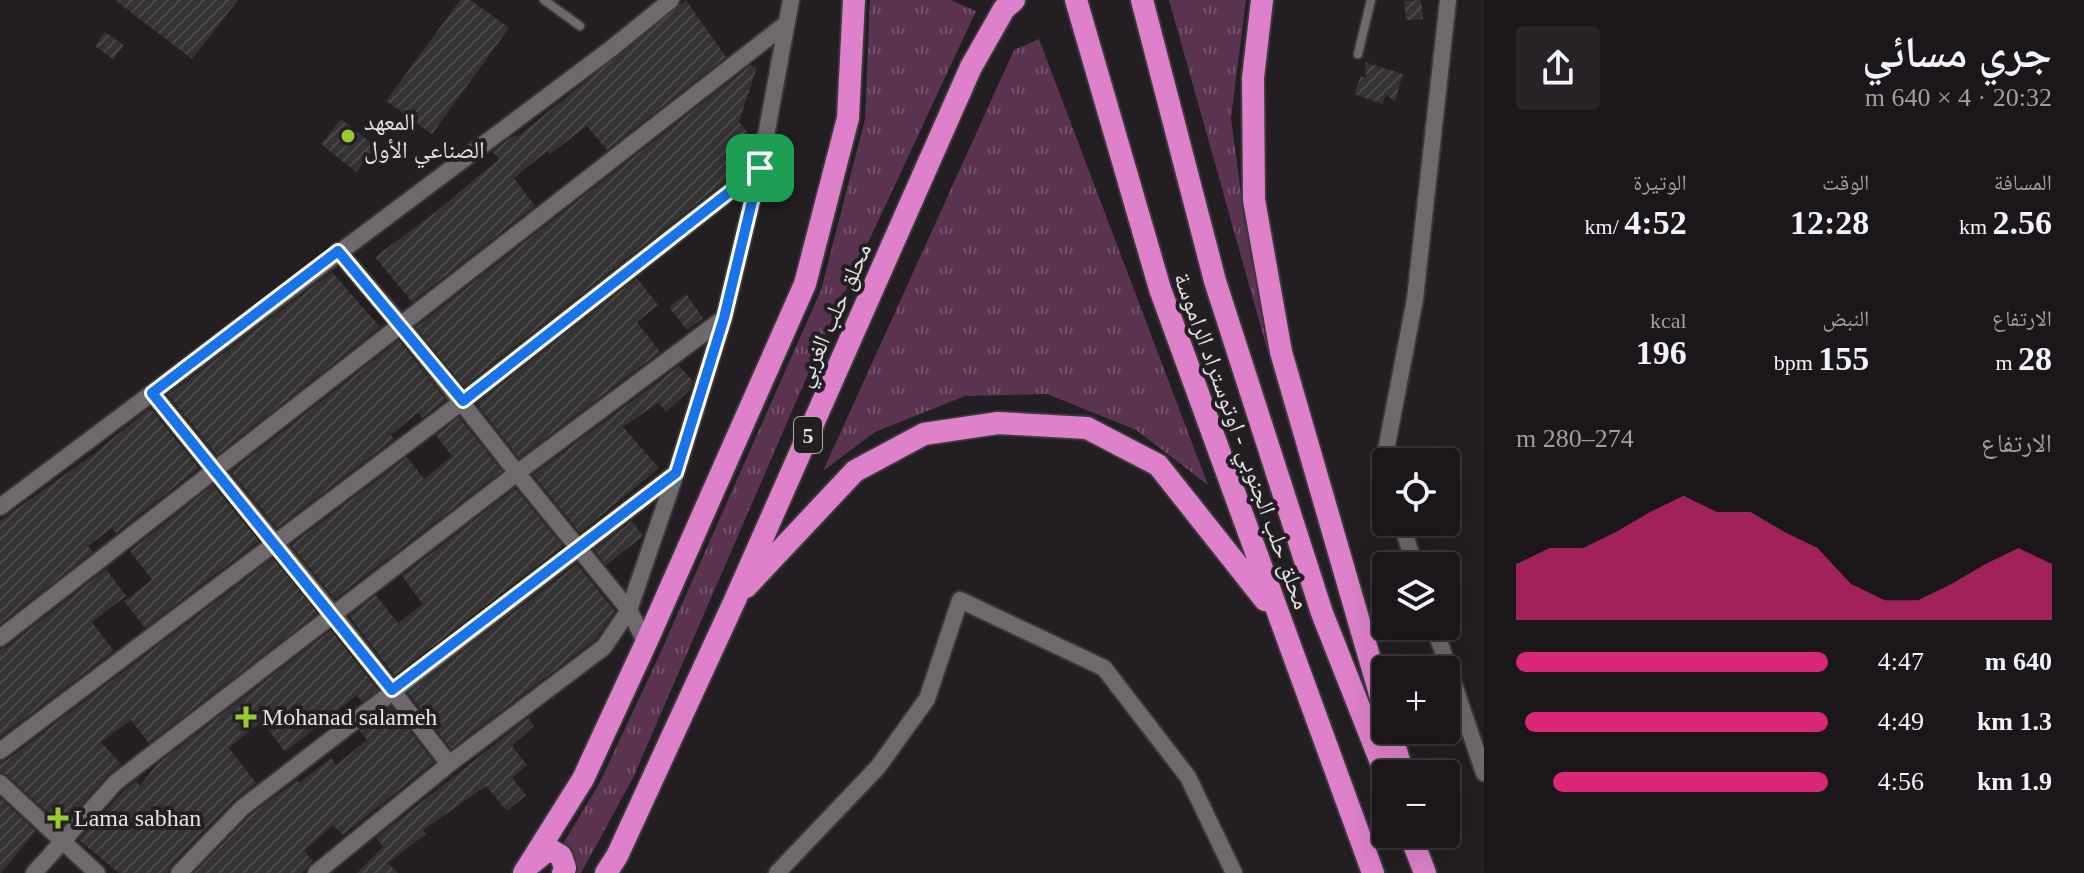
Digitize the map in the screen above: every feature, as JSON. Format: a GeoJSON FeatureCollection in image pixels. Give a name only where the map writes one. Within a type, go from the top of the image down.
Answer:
{"type":"FeatureCollection","features":[{"type":"Feature","properties":{"kind":"highway","name":"محلق حلب الغربي"},"geometry":{"type":"LineString","coordinates":[[526,869],[583,779],[805,284],[848,118],[854,0]]}},
{"type":"Feature","properties":{"kind":"highway","name":"محلق حلب الغربي"},"geometry":{"type":"LineString","coordinates":[[606,873],[617,856],[735,600],[971,67],[1004,9],[1014,0]]}},
{"type":"Feature","properties":{"kind":"highway"},"geometry":{"type":"LineString","coordinates":[[1262,0],[1253,78],[1254,200],[1281,352],[1372,667]]}},
{"type":"Feature","properties":{"kind":"highway","name":"محلق حلب الجنوبي - اوتوستراد الراموسة"},"geometry":{"type":"LineString","coordinates":[[1142,1],[1215,281],[1322,613],[1380,760]]}},
{"type":"Feature","properties":{"kind":"highway","name":"محلق حلب الجنوبي - اوتوستراد الراموسة"},"geometry":{"type":"LineString","coordinates":[[1079,10],[1160,289],[1373,873]]}},
{"type":"Feature","properties":{"kind":"highway"},"geometry":{"type":"LineString","coordinates":[[735,600],[855,471],[924,434],[998,423],[1087,428],[1158,465],[1277,616]]}},
{"type":"Feature","properties":{"kind":"highway"},"geometry":{"type":"LineString","coordinates":[[1415,848],[1425,873]]}},
{"type":"Feature","properties":{"kind":"highway"},"geometry":{"type":"LineString","coordinates":[[1425,848],[1433,873]]}},
{"type":"Feature","properties":{"kind":"highway"},"geometry":{"type":"LineString","coordinates":[[526,869],[549,849],[561,856],[565,868],[563,873]]}},
{"type":"Feature","properties":{"kind":"street"},"geometry":{"type":"LineString","coordinates":[[0,507],[612,48],[671,0]]}},
{"type":"Feature","properties":{"kind":"street"},"geometry":{"type":"LineString","coordinates":[[316,873],[449,764],[604,647],[629,610],[724,318],[760,168],[791,0]]}},
{"type":"Feature","properties":{"kind":"street"},"geometry":{"type":"LineString","coordinates":[[1386,448],[1415,299],[1448,0]]}},
{"type":"Feature","properties":{"kind":"street"},"geometry":{"type":"LineString","coordinates":[[0,638],[787,23]]}},
{"type":"Feature","properties":{"kind":"street"},"geometry":{"type":"LineString","coordinates":[[0,751],[463,401],[760,168]]}},
{"type":"Feature","properties":{"kind":"street"},"geometry":{"type":"LineString","coordinates":[[338,251],[463,401],[517,473],[629,610],[646,643]]}},
{"type":"Feature","properties":{"kind":"street"},"geometry":{"type":"LineString","coordinates":[[34,873],[116,782],[724,318]]}},
{"type":"Feature","properties":{"kind":"street"},"geometry":{"type":"LineString","coordinates":[[152,393],[333,614],[449,764]]}},
{"type":"Feature","properties":{"kind":"street"},"geometry":{"type":"LineString","coordinates":[[179,873],[242,808],[676,473]]}},
{"type":"Feature","properties":{"kind":"street"},"geometry":{"type":"LineString","coordinates":[[777,873],[878,767],[927,699],[960,600],[1104,668],[1188,777],[1234,873]]}},
{"type":"Feature","properties":{"kind":"street"},"geometry":{"type":"LineString","coordinates":[[1439,640],[1484,773]]}},
{"type":"Feature","properties":{"kind":"street"},"geometry":{"type":"LineString","coordinates":[[0,783],[97,873]]}},
{"type":"Feature","properties":{"kind":"lane"},"geometry":{"type":"LineString","coordinates":[[544,0],[580,26]]}},
{"type":"Feature","properties":{"kind":"lane"},"geometry":{"type":"LineString","coordinates":[[1358,54],[1371,0]]}},
{"type":"Feature","properties":{"kind":"green space"},"geometry":{"type":"Polygon","coordinates":[[[870,0],[950,0],[976,11],[825,335],[633,778],[581,873],[575,873],[576,859],[564,842],[599,784],[658,658],[821,290],[865,119],[870,0]]]}},
{"type":"Feature","properties":{"kind":"green space"},"geometry":{"type":"Polygon","coordinates":[[[1169,0],[1246,0],[1231,118],[1244,216],[1291,434],[1169,0]]]}},
{"type":"Feature","properties":{"kind":"green space"},"geometry":{"type":"Polygon","coordinates":[[[1039,39],[1208,485],[1136,430],[1047,394],[965,396],[875,432],[823,471],[1014,50],[1039,39]]]}},
{"type":"Feature","properties":{"kind":"building"},"geometry":{"type":"Polygon","coordinates":[[[115,0],[238,0],[192,59],[115,0]]]}},
{"type":"Feature","properties":{"kind":"building"},"geometry":{"type":"Polygon","coordinates":[[[460,0],[471,0],[509,28],[432,134],[386,101],[460,0]]]}},
{"type":"Feature","properties":{"kind":"building"},"geometry":{"type":"Polygon","coordinates":[[[686,0],[726,57],[607,150],[587,126],[550,154],[547,151],[514,178],[535,206],[412,302],[375,257],[499,159],[493,152],[506,141],[515,135],[517,137],[686,0]]]}},
{"type":"Feature","properties":{"kind":"building"},"geometry":{"type":"Polygon","coordinates":[[[1421,0],[1423,19],[1406,20],[1404,1],[1421,0]]]}},
{"type":"Feature","properties":{"kind":"building"},"geometry":{"type":"Polygon","coordinates":[[[105,32],[124,45],[113,59],[95,46],[105,32]]]}},
{"type":"Feature","properties":{"kind":"building"},"geometry":{"type":"Polygon","coordinates":[[[1365,62],[1403,74],[1395,101],[1386,95],[1382,104],[1354,94],[1361,76],[1366,78],[1365,62]]]}},
{"type":"Feature","properties":{"kind":"building"},"geometry":{"type":"Polygon","coordinates":[[[751,65],[757,67],[739,122],[753,139],[730,158],[740,170],[463,387],[416,327],[751,65]]]}},
{"type":"Feature","properties":{"kind":"building"},"geometry":{"type":"Polygon","coordinates":[[[341,119],[376,147],[356,172],[321,144],[341,119]]]}},
{"type":"Feature","properties":{"kind":"building"},"geometry":{"type":"Polygon","coordinates":[[[332,272],[380,327],[217,455],[168,395],[332,272]]]}},
{"type":"Feature","properties":{"kind":"building"},"geometry":{"type":"Polygon","coordinates":[[[637,278],[658,305],[637,322],[660,352],[519,458],[477,404],[637,278]]]}},
{"type":"Feature","properties":{"kind":"building"},"geometry":{"type":"Polygon","coordinates":[[[686,294],[703,318],[687,330],[669,307],[686,294]]]}},
{"type":"Feature","properties":{"kind":"building"},"geometry":{"type":"Polygon","coordinates":[[[399,340],[446,400],[422,418],[419,413],[415,415],[391,435],[394,439],[277,528],[231,472],[399,340]]]}},
{"type":"Feature","properties":{"kind":"building"},"geometry":{"type":"Polygon","coordinates":[[[679,366],[693,381],[690,390],[666,412],[658,403],[623,427],[659,468],[580,533],[533,475],[679,366]]]}},
{"type":"Feature","properties":{"kind":"building"},"geometry":{"type":"Polygon","coordinates":[[[150,408],[199,468],[116,533],[112,528],[88,546],[93,552],[0,624],[0,521],[95,453],[150,408]]]}},
{"type":"Feature","properties":{"kind":"building"},"geometry":{"type":"Polygon","coordinates":[[[459,417],[502,471],[335,599],[291,545],[407,457],[424,479],[452,456],[436,435],[459,417]]]}},
{"type":"Feature","properties":{"kind":"building"},"geometry":{"type":"Polygon","coordinates":[[[213,485],[259,541],[145,628],[124,601],[152,580],[130,551],[213,485]]]}},
{"type":"Feature","properties":{"kind":"building"},"geometry":{"type":"Polygon","coordinates":[[[515,488],[563,546],[395,676],[349,616],[376,595],[398,623],[423,604],[402,576],[515,488]]]}},
{"type":"Feature","properties":{"kind":"building"},"geometry":{"type":"Polygon","coordinates":[[[632,521],[643,536],[606,565],[594,550],[632,521]]]}},
{"type":"Feature","properties":{"kind":"building"},"geometry":{"type":"Polygon","coordinates":[[[273,558],[318,613],[149,743],[131,720],[101,742],[121,764],[62,826],[0,772],[0,762],[7,760],[273,558]]]}},
{"type":"Feature","properties":{"kind":"building"},"geometry":{"type":"Polygon","coordinates":[[[577,564],[615,611],[596,639],[451,749],[408,693],[577,564]]]}},
{"type":"Feature","properties":{"kind":"building"},"geometry":{"type":"Polygon","coordinates":[[[106,569],[126,596],[92,622],[114,651],[0,737],[0,649],[7,647],[106,569]]]}},
{"type":"Feature","properties":{"kind":"building"},"geometry":{"type":"Polygon","coordinates":[[[331,630],[378,690],[362,702],[357,695],[285,752],[262,721],[231,746],[229,748],[256,783],[234,800],[171,865],[168,873],[119,873],[79,840],[124,790],[136,781],[140,786],[156,765],[331,630]]]}},
{"type":"Feature","properties":{"kind":"building"},"geometry":{"type":"Polygon","coordinates":[[[391,707],[434,762],[343,835],[333,825],[304,851],[313,861],[302,873],[194,873],[249,816],[331,758],[336,765],[367,740],[360,731],[391,707]]]}},
{"type":"Feature","properties":{"kind":"building"},"geometry":{"type":"Polygon","coordinates":[[[528,718],[534,726],[512,746],[527,765],[512,778],[526,795],[507,811],[486,786],[423,830],[426,834],[388,863],[398,873],[357,873],[383,847],[376,838],[528,718]]]}},
{"type":"Feature","properties":{"kind":"building"},"geometry":{"type":"Polygon","coordinates":[[[0,798],[36,831],[1,873],[0,873],[0,798]]]}},
{"type":"Feature","properties":{"kind":"place","name":"المعهد الصناعي الأول"},"geometry":{"type":"Point","coordinates":[348,136]}},
{"type":"Feature","properties":{"kind":"place","name":"Mohanad salameh"},"geometry":{"type":"Point","coordinates":[246,717]}},
{"type":"Feature","properties":{"kind":"place","name":"Lama sabhan"},"geometry":{"type":"Point","coordinates":[58,818]}},
{"type":"Feature","properties":{"kind":"route"},"geometry":{"type":"LineString","coordinates":[[760,168],[724,318],[676,473],[392,690],[152,393],[338,251],[463,401],[760,168]]}}]}
